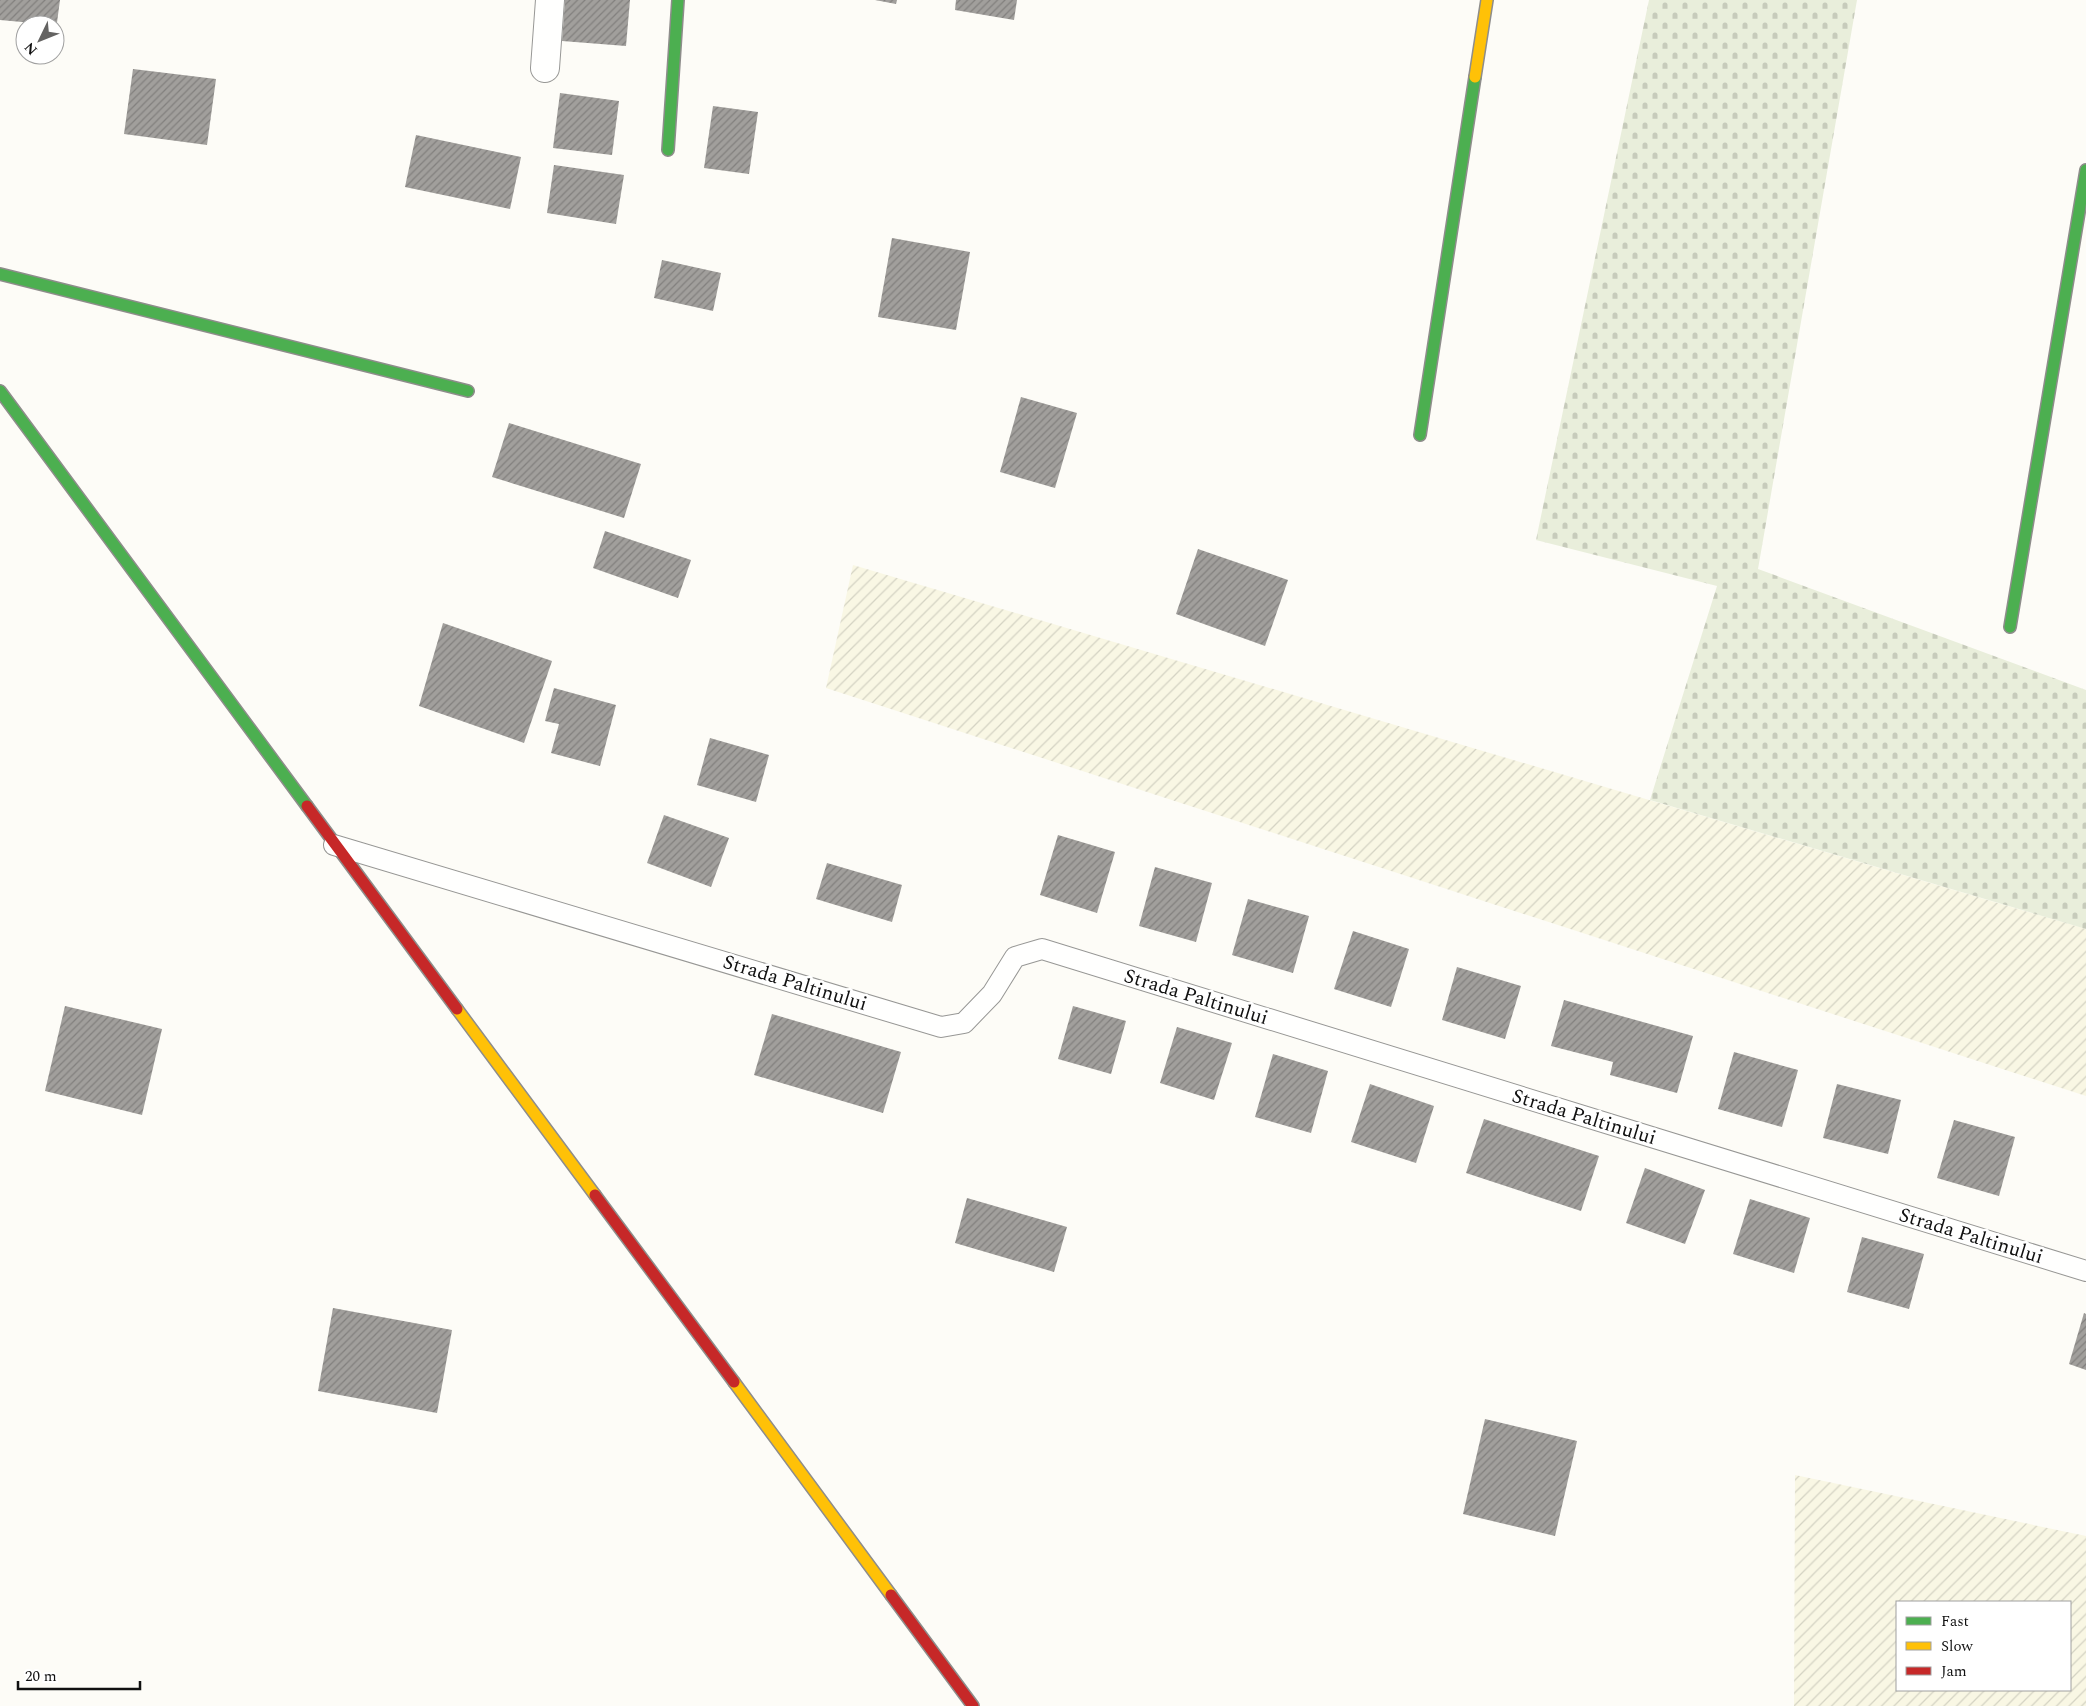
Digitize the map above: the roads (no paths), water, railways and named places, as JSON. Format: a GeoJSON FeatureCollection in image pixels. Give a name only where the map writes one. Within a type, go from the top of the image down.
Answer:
{"type":"FeatureCollection","features":[{"type":"Feature","properties":{"kind":"main road"},"geometry":{"type":"LineString","coordinates":[[668,150],[678,0]]}},
{"type":"Feature","properties":{"kind":"main road"},"geometry":{"type":"LineString","coordinates":[[1420,435],[1487,0]]}},
{"type":"Feature","properties":{"kind":"main road"},"geometry":{"type":"LineString","coordinates":[[2010,627],[2086,170]]}},
{"type":"Feature","properties":{"kind":"main road"},"geometry":{"type":"LineString","coordinates":[[0,274],[468,391]]}},
{"type":"Feature","properties":{"kind":"main road"},"geometry":{"type":"LineString","coordinates":[[0,391],[334,845],[973,1706]]}},
{"type":"Feature","properties":{"kind":"street"},"geometry":{"type":"LineString","coordinates":[[545,68],[550,0]]}},
{"type":"Feature","properties":{"kind":"lane","name":"Strada Paltinului"},"geometry":{"type":"LineString","coordinates":[[334,845],[941,1027],[964,1023],[992,994],[1016,957],[1042,949],[2086,1271]]}}]}
